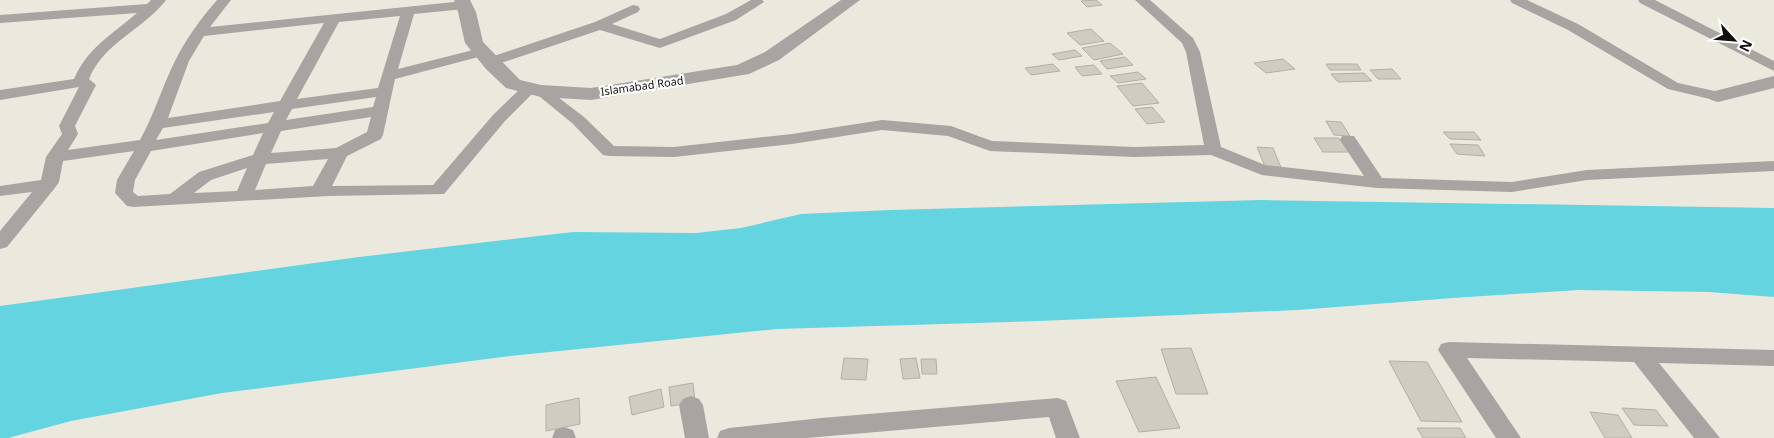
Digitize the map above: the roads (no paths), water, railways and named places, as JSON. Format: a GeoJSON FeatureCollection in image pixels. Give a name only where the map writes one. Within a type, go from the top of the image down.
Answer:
{"type":"FeatureCollection","features":[{"type":"Feature","properties":{"kind":"street"},"geometry":{"type":"LineString","coordinates":[[224,0],[208,18],[182,61],[157,124],[126,180],[124,193],[133,202],[320,191],[438,190],[499,118],[535,90],[578,120],[609,151],[674,152],[792,139],[882,125],[951,131],[990,146],[1134,152],[1213,150],[1262,170],[1377,183],[1512,187],[1587,175],[1774,166]]}},
{"type":"Feature","properties":{"kind":"street","name":"Islamabad Road"},"geometry":{"type":"LineString","coordinates":[[463,2],[468,12],[474,43],[485,57],[513,84],[535,90],[591,94],[742,70],[772,56],[852,0]]}},
{"type":"Feature","properties":{"kind":"street"},"geometry":{"type":"LineString","coordinates":[[1142,0],[1188,41],[1193,52],[1213,150]]}},
{"type":"Feature","properties":{"kind":"street"},"geometry":{"type":"LineString","coordinates":[[1517,0],[1572,27],[1673,86],[1718,96],[1771,85]]}},
{"type":"Feature","properties":{"kind":"street"},"geometry":{"type":"LineString","coordinates":[[1645,0],[1774,68]]}},
{"type":"Feature","properties":{"kind":"street"},"geometry":{"type":"LineString","coordinates":[[200,32],[408,11],[463,2]]}},
{"type":"Feature","properties":{"kind":"street"},"geometry":{"type":"LineString","coordinates":[[600,25],[660,44],[732,17],[757,2]]}},
{"type":"Feature","properties":{"kind":"street"},"geometry":{"type":"LineString","coordinates":[[0,19],[155,4]]}},
{"type":"Feature","properties":{"kind":"street"},"geometry":{"type":"LineString","coordinates":[[0,243],[48,184],[55,158],[70,134],[67,126],[88,85],[81,80],[89,60],[109,41],[137,21],[155,4]]}},
{"type":"Feature","properties":{"kind":"street"},"geometry":{"type":"LineString","coordinates":[[157,124],[285,107],[387,83],[600,25],[632,8]]}},
{"type":"Feature","properties":{"kind":"street"},"geometry":{"type":"LineString","coordinates":[[173,201],[205,176],[259,160],[340,153],[376,135],[387,83],[408,11]]}},
{"type":"Feature","properties":{"kind":"street"},"geometry":{"type":"LineString","coordinates":[[243,197],[274,127],[334,18]]}},
{"type":"Feature","properties":{"kind":"street"},"geometry":{"type":"LineString","coordinates":[[0,95],[84,82]]}},
{"type":"Feature","properties":{"kind":"street"},"geometry":{"type":"LineString","coordinates":[[55,158],[382,110]]}},
{"type":"Feature","properties":{"kind":"street"},"geometry":{"type":"LineString","coordinates":[[1348,140],[1377,183]]}},
{"type":"Feature","properties":{"kind":"street"},"geometry":{"type":"LineString","coordinates":[[320,191],[340,153]]}},
{"type":"Feature","properties":{"kind":"street"},"geometry":{"type":"LineString","coordinates":[[0,191],[48,184]]}},
{"type":"Feature","properties":{"kind":"street"},"geometry":{"type":"LineString","coordinates":[[1509,438],[1449,350],[1774,358]]}},
{"type":"Feature","properties":{"kind":"street"},"geometry":{"type":"LineString","coordinates":[[1640,355],[1708,438]]}},
{"type":"Feature","properties":{"kind":"street"},"geometry":{"type":"LineString","coordinates":[[691,405],[697,438]]}},
{"type":"Feature","properties":{"kind":"street"},"geometry":{"type":"LineString","coordinates":[[729,438],[821,427],[1058,407],[1068,438]]}},
{"type":"Feature","properties":{"kind":"water"},"geometry":{"type":"Polygon","coordinates":[[[1261,200],[1774,208],[1774,297],[1709,292],[1578,290],[1298,310],[1039,321],[777,329],[510,356],[222,393],[71,421],[8,438],[0,438],[0,306],[359,257],[573,232],[696,233],[741,228],[801,214],[1261,200]]]}}]}
